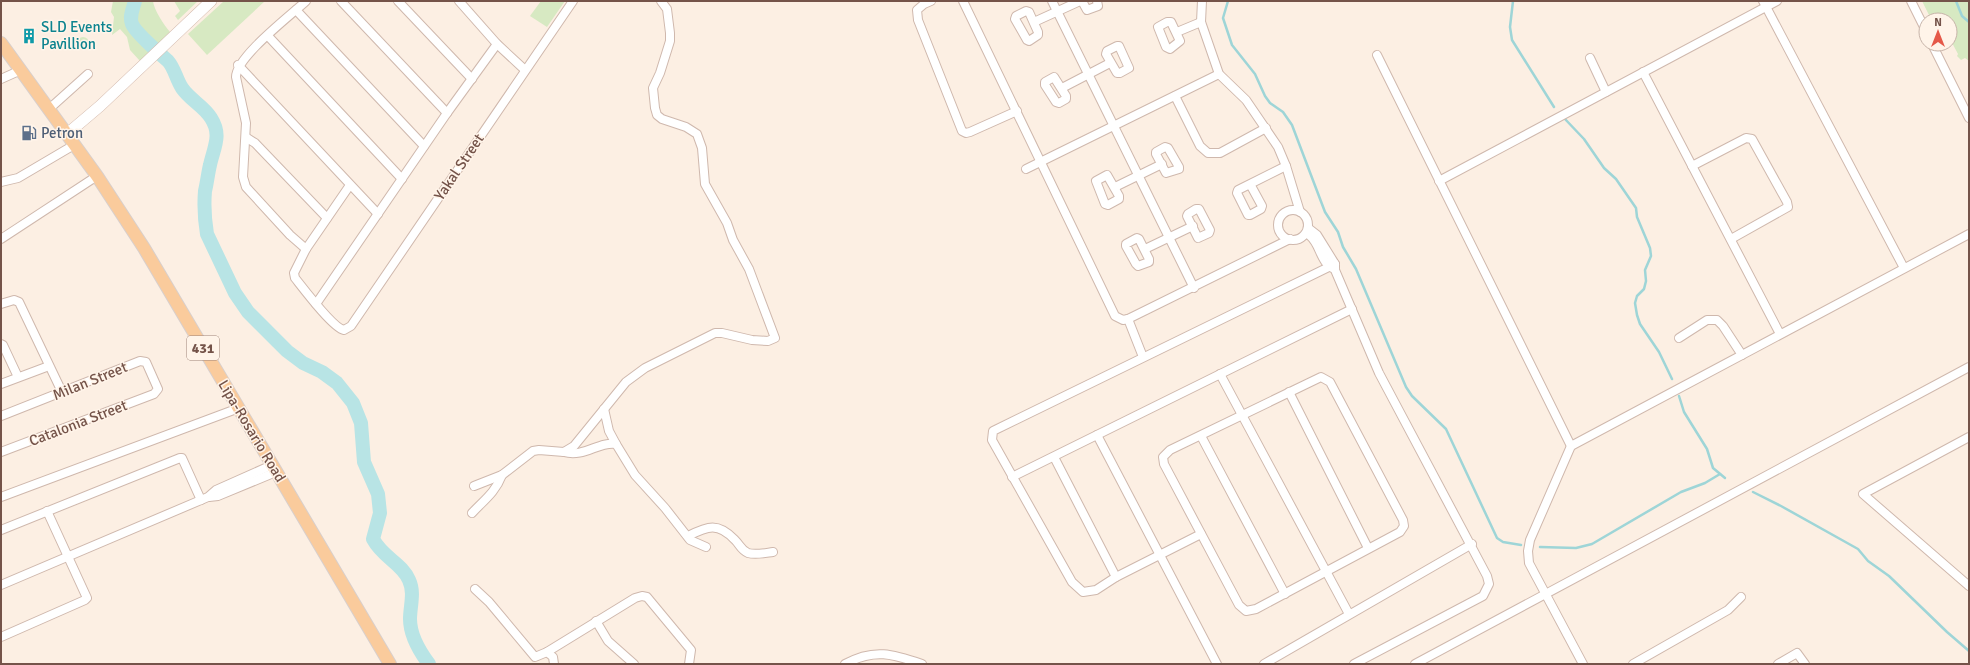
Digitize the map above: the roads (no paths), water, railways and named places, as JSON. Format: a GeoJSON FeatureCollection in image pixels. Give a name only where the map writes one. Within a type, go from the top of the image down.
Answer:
{"type":"FeatureCollection","features":[{"type":"Feature","properties":{"kind":"main road","name":"Lipa-Rosario Road"},"geometry":{"type":"LineString","coordinates":[[1,43],[97,176],[144,248],[389,663]]}},
{"type":"Feature","properties":{"kind":"street"},"geometry":{"type":"LineString","coordinates":[[67,134],[211,1]]}},
{"type":"Feature","properties":{"kind":"street"},"geometry":{"type":"LineString","coordinates":[[306,1],[253,48],[238,65],[236,72],[236,83],[245,117],[246,138],[243,177],[248,191],[306,249]]}},
{"type":"Feature","properties":{"kind":"street"},"geometry":{"type":"LineString","coordinates":[[341,1],[447,113]]}},
{"type":"Feature","properties":{"kind":"street"},"geometry":{"type":"LineString","coordinates":[[398,1],[472,79]]}},
{"type":"Feature","properties":{"kind":"street"},"geometry":{"type":"LineString","coordinates":[[459,1],[497,44],[525,70]]}},
{"type":"Feature","properties":{"kind":"street","name":"Yakal Street"},"geometry":{"type":"LineString","coordinates":[[316,304],[338,327],[344,330],[350,326],[572,1]]}},
{"type":"Feature","properties":{"kind":"street"},"geometry":{"type":"LineString","coordinates":[[564,452],[574,446],[626,382],[645,368],[705,338],[722,333],[752,340],[768,341],[775,338],[749,269],[733,240],[727,223],[705,184],[703,177],[703,155],[697,134],[686,127],[662,119],[657,115],[653,88],[660,73],[670,41],[667,9],[661,1]]}},
{"type":"Feature","properties":{"kind":"street"},"geometry":{"type":"LineString","coordinates":[[932,1],[924,4],[918,10],[918,20],[962,131],[966,133],[970,132],[1017,111]]}},
{"type":"Feature","properties":{"kind":"street"},"geometry":{"type":"LineString","coordinates":[[963,1],[1042,161],[1115,316],[1123,320],[1128,319],[1194,288],[1290,239],[1299,239],[1307,230]]}},
{"type":"Feature","properties":{"kind":"street"},"geometry":{"type":"LineString","coordinates":[[1052,1],[1194,288]]}},
{"type":"Feature","properties":{"kind":"street"},"geometry":{"type":"LineString","coordinates":[[1034,22],[1081,1],[1089,11],[1098,6],[1096,1]]}},
{"type":"Feature","properties":{"kind":"street"},"geometry":{"type":"LineString","coordinates":[[1202,1],[1201,22],[1219,74],[1246,100],[1278,147],[1286,166],[1300,212]]}},
{"type":"Feature","properties":{"kind":"street"},"geometry":{"type":"LineString","coordinates":[[1440,181],[1643,72],[1765,4],[1777,1]]}},
{"type":"Feature","properties":{"kind":"street"},"geometry":{"type":"LineString","coordinates":[[1911,1],[1918,15]]}},
{"type":"Feature","properties":{"kind":"street"},"geometry":{"type":"LineString","coordinates":[[1765,4],[1904,268]]}},
{"type":"Feature","properties":{"kind":"street"},"geometry":{"type":"LineString","coordinates":[[296,10],[424,146]]}},
{"type":"Feature","properties":{"kind":"street"},"geometry":{"type":"LineString","coordinates":[[1177,32],[1201,22]]}},
{"type":"Feature","properties":{"kind":"street"},"geometry":{"type":"LineString","coordinates":[[268,36],[402,179]]}},
{"type":"Feature","properties":{"kind":"street"},"geometry":{"type":"LineString","coordinates":[[350,185],[306,249],[295,268],[294,275],[316,304],[424,146],[497,44]]}},
{"type":"Feature","properties":{"kind":"street"},"geometry":{"type":"LineString","coordinates":[[1936,52],[1969,118]]}},
{"type":"Feature","properties":{"kind":"street"},"geometry":{"type":"LineString","coordinates":[[1377,55],[1571,446]]}},
{"type":"Feature","properties":{"kind":"street"},"geometry":{"type":"LineString","coordinates":[[1590,58],[1606,92]]}},
{"type":"Feature","properties":{"kind":"street"},"geometry":{"type":"LineString","coordinates":[[1062,88],[1110,63]]}},
{"type":"Feature","properties":{"kind":"street"},"geometry":{"type":"LineString","coordinates":[[238,65],[378,214]]}},
{"type":"Feature","properties":{"kind":"street"},"geometry":{"type":"LineString","coordinates":[[1,78],[21,70]]}},
{"type":"Feature","properties":{"kind":"street"},"geometry":{"type":"LineString","coordinates":[[1643,72],[1780,334]]}},
{"type":"Feature","properties":{"kind":"street"},"geometry":{"type":"LineString","coordinates":[[49,109],[88,74]]}},
{"type":"Feature","properties":{"kind":"street"},"geometry":{"type":"LineString","coordinates":[[1026,169],[1219,74]]}},
{"type":"Feature","properties":{"kind":"street"},"geometry":{"type":"LineString","coordinates":[[1175,96],[1200,146],[1208,154],[1220,153],[1266,128]]}},
{"type":"Feature","properties":{"kind":"street"},"geometry":{"type":"LineString","coordinates":[[246,138],[255,143],[327,218]]}},
{"type":"Feature","properties":{"kind":"street"},"geometry":{"type":"LineString","coordinates":[[1692,166],[1746,138],[1752,139],[1787,202],[1788,207],[1731,239]]}},
{"type":"Feature","properties":{"kind":"street"},"geometry":{"type":"LineString","coordinates":[[1,182],[18,178],[74,145]]}},
{"type":"Feature","properties":{"kind":"street"},"geometry":{"type":"LineString","coordinates":[[1115,187],[1162,164]]}},
{"type":"Feature","properties":{"kind":"street"},"geometry":{"type":"LineString","coordinates":[[1250,184],[1286,166]]}},
{"type":"Feature","properties":{"kind":"street"},"geometry":{"type":"LineString","coordinates":[[1,239],[97,176]]}},
{"type":"Feature","properties":{"kind":"street"},"geometry":{"type":"LineString","coordinates":[[1290,239],[1279,230],[1279,220],[1290,210],[1300,212],[1307,218],[1307,230],[1323,258],[1333,267],[1379,373],[1472,544],[1487,576],[1489,584],[1483,596],[1354,664]]}},
{"type":"Feature","properties":{"kind":"street"},"geometry":{"type":"LineString","coordinates":[[1145,249],[1193,226]]}},
{"type":"Feature","properties":{"kind":"street"},"geometry":{"type":"LineString","coordinates":[[1583,664],[1529,563],[1528,551],[1530,540],[1571,446],[1969,234]]}},
{"type":"Feature","properties":{"kind":"street"},"geometry":{"type":"LineString","coordinates":[[1201,534],[1116,577],[1096,590],[1083,592],[1076,588],[1047,540],[992,440],[991,434],[996,428],[1333,267]]}},
{"type":"Feature","properties":{"kind":"street"},"geometry":{"type":"LineString","coordinates":[[1,304],[14,300],[18,302],[62,392]]}},
{"type":"Feature","properties":{"kind":"street"},"geometry":{"type":"LineString","coordinates":[[1012,477],[1352,310]]}},
{"type":"Feature","properties":{"kind":"street"},"geometry":{"type":"LineString","coordinates":[[1128,319],[1143,357]]}},
{"type":"Feature","properties":{"kind":"street"},"geometry":{"type":"LineString","coordinates":[[1679,338],[1706,320],[1717,320],[1723,326],[1742,355]]}},
{"type":"Feature","properties":{"kind":"street"},"geometry":{"type":"LineString","coordinates":[[1,344],[4,345],[18,377]]}},
{"type":"Feature","properties":{"kind":"street","name":"Milan Street"},"geometry":{"type":"LineString","coordinates":[[1,416],[143,361],[146,362],[157,384],[158,389],[154,394]]}},
{"type":"Feature","properties":{"kind":"street"},"geometry":{"type":"LineString","coordinates":[[1,384],[49,366]]}},
{"type":"Feature","properties":{"kind":"street"},"geometry":{"type":"LineString","coordinates":[[1415,664],[1969,367]]}},
{"type":"Feature","properties":{"kind":"street"},"geometry":{"type":"LineString","coordinates":[[1220,374],[1349,614]]}},
{"type":"Feature","properties":{"kind":"street"},"geometry":{"type":"LineString","coordinates":[[1316,378],[1324,378],[1330,382],[1403,520],[1404,526],[1400,532],[1368,548],[1326,573],[1256,609],[1246,611],[1243,609],[1201,534],[1163,460],[1166,453],[1170,450],[1242,416],[1316,378]]}},
{"type":"Feature","properties":{"kind":"street"},"geometry":{"type":"LineString","coordinates":[[1288,392],[1368,548]]}},
{"type":"Feature","properties":{"kind":"street","name":"Catalonia Street"},"geometry":{"type":"LineString","coordinates":[[1,452],[154,394]]}},
{"type":"Feature","properties":{"kind":"street"},"geometry":{"type":"LineString","coordinates":[[1,497],[239,408]]}},
{"type":"Feature","properties":{"kind":"street"},"geometry":{"type":"LineString","coordinates":[[604,409],[609,431],[635,475],[690,540],[706,547]]}},
{"type":"Feature","properties":{"kind":"street"},"geometry":{"type":"LineString","coordinates":[[1097,435],[1217,664]]}},
{"type":"Feature","properties":{"kind":"street"},"geometry":{"type":"LineString","coordinates":[[1201,436],[1285,594]]}},
{"type":"Feature","properties":{"kind":"street"},"geometry":{"type":"LineString","coordinates":[[1969,437],[1863,494],[1969,586]]}},
{"type":"Feature","properties":{"kind":"street"},"geometry":{"type":"LineString","coordinates":[[474,486],[502,475],[533,452],[539,450],[583,452],[609,443],[616,444]]}},
{"type":"Feature","properties":{"kind":"street"},"geometry":{"type":"LineString","coordinates":[[1054,456],[1116,577]]}},
{"type":"Feature","properties":{"kind":"street"},"geometry":{"type":"LineString","coordinates":[[1,530],[181,458],[204,498]]}},
{"type":"Feature","properties":{"kind":"street"},"geometry":{"type":"LineString","coordinates":[[1,585],[204,498],[216,490],[274,469]]}},
{"type":"Feature","properties":{"kind":"street"},"geometry":{"type":"LineString","coordinates":[[472,513],[486,501],[499,483],[502,475]]}},
{"type":"Feature","properties":{"kind":"street"},"geometry":{"type":"LineString","coordinates":[[1,638],[87,599],[87,594],[47,511]]}},
{"type":"Feature","properties":{"kind":"street"},"geometry":{"type":"LineString","coordinates":[[688,536],[705,528],[717,528],[724,531],[736,540],[742,550],[754,554],[773,552]]}},
{"type":"Feature","properties":{"kind":"street"},"geometry":{"type":"LineString","coordinates":[[1264,664],[1472,544]]}},
{"type":"Feature","properties":{"kind":"street"},"geometry":{"type":"LineString","coordinates":[[475,589],[542,664]]}},
{"type":"Feature","properties":{"kind":"street"},"geometry":{"type":"LineString","coordinates":[[535,657],[547,652],[635,598],[642,596],[647,597],[691,650],[689,664]]}},
{"type":"Feature","properties":{"kind":"street"},"geometry":{"type":"LineString","coordinates":[[1633,664],[1728,610],[1741,597]]}},
{"type":"Feature","properties":{"kind":"street"},"geometry":{"type":"LineString","coordinates":[[596,621],[608,641],[634,664]]}},
{"type":"Feature","properties":{"kind":"street"},"geometry":{"type":"LineString","coordinates":[[547,652],[553,657],[554,664]]}},
{"type":"Feature","properties":{"kind":"street"},"geometry":{"type":"LineString","coordinates":[[1778,664],[1797,652],[1805,664]]}},
{"type":"Feature","properties":{"kind":"street"},"geometry":{"type":"LineString","coordinates":[[845,664],[867,656],[878,654],[895,655],[922,664]]}},
{"type":"Feature","properties":{"kind":"waterway"},"geometry":{"type":"LineString","coordinates":[[135,1],[131,18],[134,28],[168,61],[182,88],[201,106],[214,124],[217,136],[205,191],[206,229],[235,293],[248,312],[287,351],[303,363],[322,372],[337,383],[353,403],[361,423],[364,462],[378,494],[380,513],[373,539],[377,546],[402,569],[409,580],[412,590],[410,625],[419,649],[429,664]]}},
{"type":"Feature","properties":{"kind":"waterway"},"geometry":{"type":"LineString","coordinates":[[1228,1],[1223,18],[1232,45],[1255,74],[1265,96],[1270,103],[1283,112],[1292,125],[1325,212],[1338,232],[1343,247],[1356,269],[1406,387],[1412,396],[1446,429],[1497,538],[1503,542],[1521,545]]}},
{"type":"Feature","properties":{"kind":"waterway"},"geometry":{"type":"LineString","coordinates":[[1513,1],[1510,27],[1512,40],[1554,107]]}},
{"type":"Feature","properties":{"kind":"waterway"},"geometry":{"type":"LineString","coordinates":[[1956,1],[1962,16],[1969,22]]}},
{"type":"Feature","properties":{"kind":"waterway"},"geometry":{"type":"LineString","coordinates":[[1564,118],[1584,139],[1604,168],[1616,179],[1636,208],[1637,217],[1650,248],[1651,256],[1645,270],[1646,281],[1644,289],[1637,296],[1635,303],[1637,315],[1640,324],[1659,352],[1672,379]]}},
{"type":"Feature","properties":{"kind":"waterway"},"geometry":{"type":"LineString","coordinates":[[1679,396],[1684,412],[1707,449],[1713,468],[1725,478]]}},
{"type":"Feature","properties":{"kind":"waterway"},"geometry":{"type":"LineString","coordinates":[[1540,547],[1576,548],[1592,544],[1681,492],[1705,483],[1720,474]]}},
{"type":"Feature","properties":{"kind":"waterway"},"geometry":{"type":"LineString","coordinates":[[1753,492],[1858,549],[1868,561],[1889,576],[1969,651]]}},
{"type":"Feature","properties":{"kind":"place","name":"SLD Events Pavillion"},"geometry":{"type":"Point","coordinates":[29,36]}},
{"type":"Feature","properties":{"kind":"place","name":"Petron"},"geometry":{"type":"Point","coordinates":[29,133]}}]}
